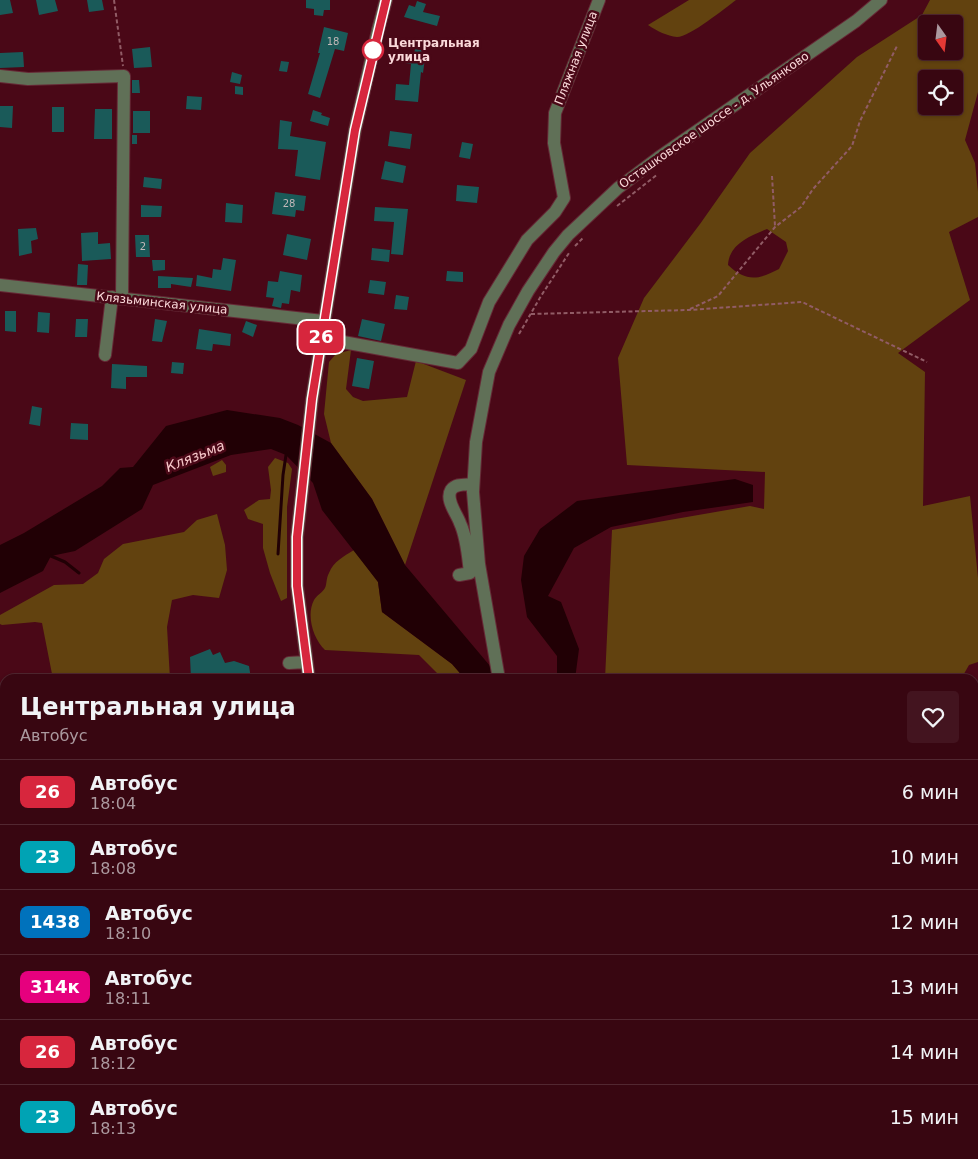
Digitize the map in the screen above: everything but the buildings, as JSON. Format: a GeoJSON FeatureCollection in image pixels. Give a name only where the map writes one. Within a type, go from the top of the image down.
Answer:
{"type":"FeatureCollection","features":[{"type":"Feature","properties":{"kind":"street"},"geometry":{"type":"LineString","coordinates":[[308,674],[297,586],[297,537],[312,399],[355,130],[386,0]]}},
{"type":"Feature","properties":{"kind":"street","name":"Пляжная улица"},"geometry":{"type":"LineString","coordinates":[[321,338],[458,363],[472,349],[489,302],[527,240],[556,212],[564,198],[554,143],[555,112],[599,0]]}},
{"type":"Feature","properties":{"kind":"street","name":"Осташковское шоссе - д. Ульянково"},"geometry":{"type":"LineString","coordinates":[[498,674],[479,564],[474,523],[473,484],[476,442],[489,372],[515,314],[554,252],[568,235],[618,188],[674,146],[856,21],[881,0]]}},
{"type":"Feature","properties":{"kind":"street"},"geometry":{"type":"LineString","coordinates":[[0,76],[28,79],[124,76],[117,298],[105,355]]}},
{"type":"Feature","properties":{"kind":"street","name":"Клязьминская улица"},"geometry":{"type":"LineString","coordinates":[[0,285],[323,321]]}},
{"type":"Feature","properties":{"kind":"street"},"geometry":{"type":"LineString","coordinates":[[459,575],[470,573],[464,532],[450,502],[450,495],[451,490],[458,485],[473,484]]}},
{"type":"Feature","properties":{"kind":"street"},"geometry":{"type":"LineString","coordinates":[[289,663],[306,662]]}},
{"type":"Feature","properties":{"kind":"path"},"geometry":{"type":"LineString","coordinates":[[114,0],[124,76]]}},
{"type":"Feature","properties":{"kind":"path"},"geometry":{"type":"LineString","coordinates":[[689,310],[718,296],[775,227],[802,207],[813,189],[852,146],[860,121],[897,46]]}},
{"type":"Feature","properties":{"kind":"path"},"geometry":{"type":"LineString","coordinates":[[616,206],[659,173]]}},
{"type":"Feature","properties":{"kind":"path"},"geometry":{"type":"LineString","coordinates":[[772,176],[775,227]]}},
{"type":"Feature","properties":{"kind":"path"},"geometry":{"type":"LineString","coordinates":[[516,338],[571,250],[584,237]]}},
{"type":"Feature","properties":{"kind":"path"},"geometry":{"type":"LineString","coordinates":[[515,314],[689,310],[802,302],[927,362]]}},
{"type":"Feature","properties":{"kind":"shaded area"},"geometry":{"type":"Polygon","coordinates":[[[689,0],[736,0],[683,36],[670,36],[648,25],[689,0]]]}},
{"type":"Feature","properties":{"kind":"shaded area"},"geometry":{"type":"Polygon","coordinates":[[[930,0],[978,0],[978,92],[965,140],[975,163],[978,217],[949,232],[970,300],[898,353],[925,372],[923,506],[970,496],[978,578],[978,662],[969,665],[964,674],[605,674],[612,530],[750,506],[764,509],[765,472],[627,465],[618,358],[644,298],[700,224],[750,153],[857,57],[918,18],[918,60],[963,60],[963,15],[922,15],[930,0]],[[767,229],[747,238],[736,246],[729,258],[728,265],[734,271],[747,277],[752,278],[765,275],[779,269],[788,251],[786,242],[767,229]]]}},
{"type":"Feature","properties":{"kind":"shaded area"},"geometry":{"type":"Polygon","coordinates":[[[351,350],[346,389],[353,397],[363,401],[407,397],[416,361],[466,380],[405,565],[372,499],[331,443],[324,414],[329,362],[336,354],[351,350]]]}},
{"type":"Feature","properties":{"kind":"shaded area"},"geometry":{"type":"Polygon","coordinates":[[[275,458],[288,463],[292,469],[287,507],[287,598],[281,601],[263,548],[263,524],[248,519],[244,510],[259,500],[270,499],[271,490],[268,467],[275,458]]]}},
{"type":"Feature","properties":{"kind":"shaded area"},"geometry":{"type":"Polygon","coordinates":[[[222,460],[226,465],[226,472],[213,476],[210,467],[222,460]]]}},
{"type":"Feature","properties":{"kind":"shaded area"},"geometry":{"type":"Polygon","coordinates":[[[217,514],[225,545],[227,570],[219,598],[193,595],[172,600],[167,627],[170,674],[52,674],[42,623],[0,624],[0,615],[54,585],[83,584],[98,573],[104,559],[123,544],[184,532],[197,520],[217,514]]]}},
{"type":"Feature","properties":{"kind":"shaded area"},"geometry":{"type":"Polygon","coordinates":[[[354,550],[378,582],[382,612],[452,664],[461,674],[438,674],[419,655],[325,650],[314,633],[311,620],[312,606],[315,598],[325,588],[333,565],[354,550]]]}},
{"type":"Feature","properties":{"kind":"water","name":"Клязьма"},"geometry":{"type":"Polygon","coordinates":[[[227,410],[280,418],[298,425],[331,443],[372,499],[405,565],[497,674],[461,674],[452,664],[382,612],[378,582],[322,510],[313,483],[286,455],[271,449],[231,455],[153,485],[142,509],[75,551],[51,556],[43,571],[0,593],[0,545],[24,533],[102,486],[120,468],[133,467],[166,426],[227,410]]]}},
{"type":"Feature","properties":{"kind":"water"},"geometry":{"type":"Polygon","coordinates":[[[735,479],[753,485],[753,502],[683,512],[611,527],[574,548],[548,596],[561,602],[579,649],[576,674],[557,674],[557,656],[527,617],[521,580],[524,556],[540,529],[577,501],[735,479]]]}},
{"type":"Feature","properties":{"kind":"waterway"},"geometry":{"type":"LineString","coordinates":[[278,554],[286,455]]}},
{"type":"Feature","properties":{"kind":"waterway"},"geometry":{"type":"LineString","coordinates":[[51,556],[65,562],[79,573]]}},
{"type":"Feature","properties":{"kind":"bus line","name":"26"},"geometry":{"type":"LineString","coordinates":[[308,674],[297,586],[297,537],[312,399],[355,130],[386,0]]}},
{"type":"Feature","properties":{"kind":"place","name":"Центральная улица"},"geometry":{"type":"Point","coordinates":[373,50]}}]}
